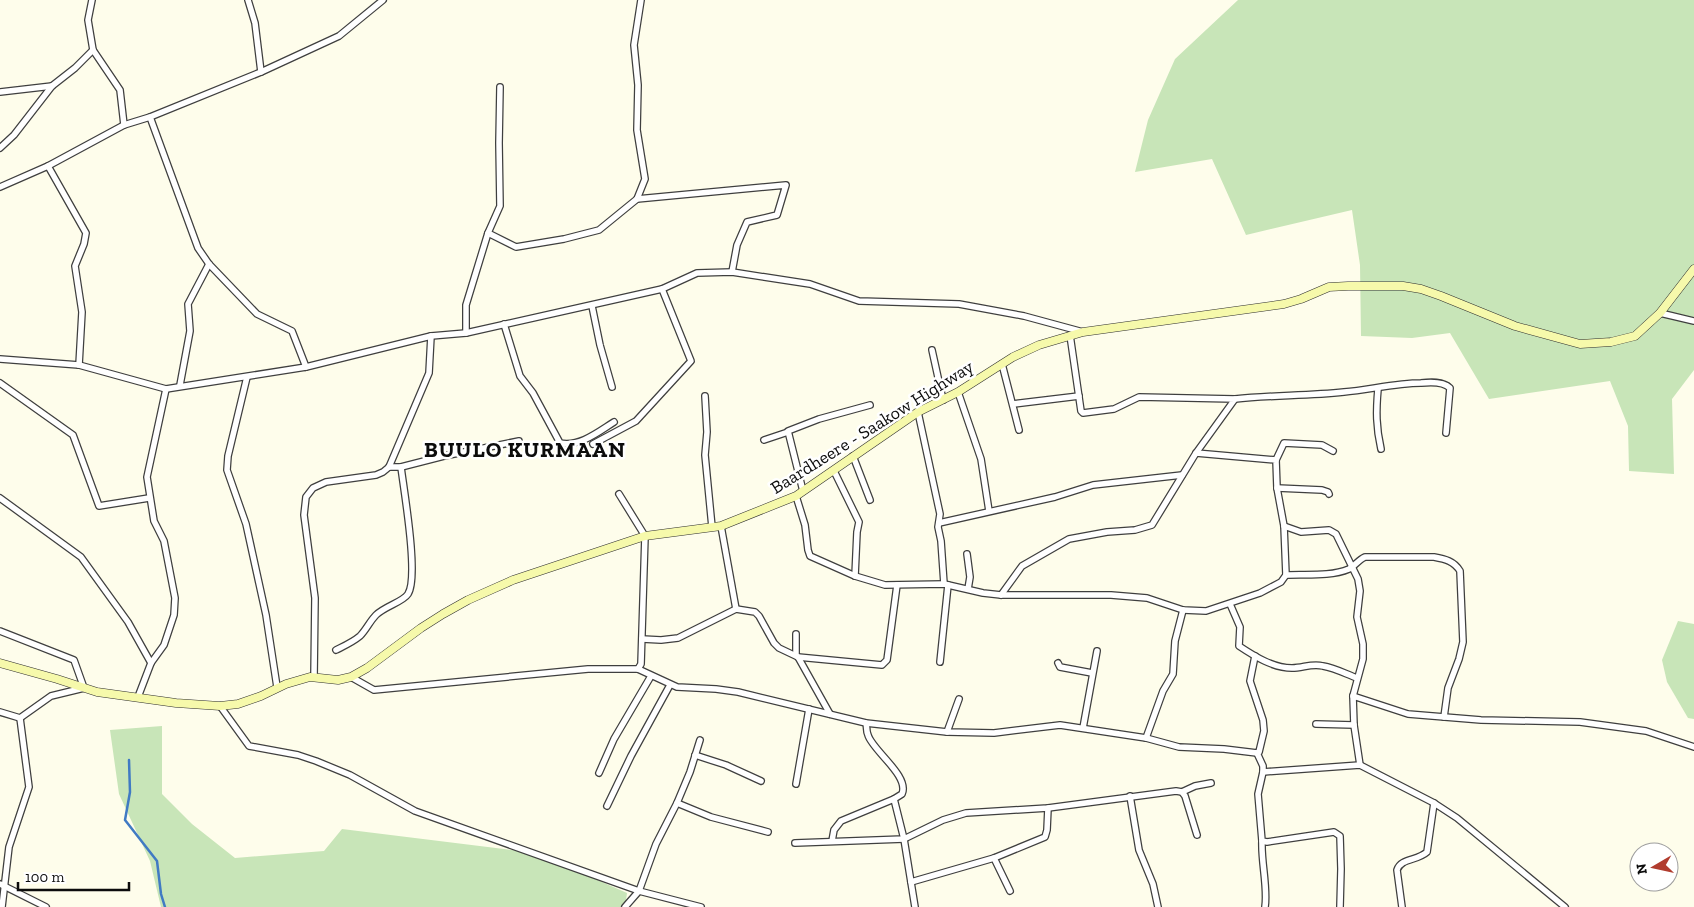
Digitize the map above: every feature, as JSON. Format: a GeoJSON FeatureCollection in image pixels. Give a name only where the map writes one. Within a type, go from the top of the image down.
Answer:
{"type":"FeatureCollection","features":[{"type":"Feature","properties":{"kind":"main road","name":"Baardheere - Saakow Highway"},"geometry":{"type":"LineString","coordinates":[[0,663],[116,696],[220,706],[238,704],[261,696],[277,687],[314,677],[338,680],[351,677],[420,628],[468,600],[512,580],[645,536],[721,526],[796,496],[918,412],[958,392],[1013,357],[1039,345],[1083,332],[1284,304],[1302,299],[1329,287],[1348,286],[1403,286],[1421,289],[1515,326],[1580,344],[1611,342],[1635,336],[1660,313],[1694,269]]}},
{"type":"Feature","properties":{"kind":"street"},"geometry":{"type":"LineString","coordinates":[[92,0],[88,20],[93,50],[120,90],[124,126]]}},
{"type":"Feature","properties":{"kind":"street"},"geometry":{"type":"LineString","coordinates":[[248,0],[255,23],[261,72]]}},
{"type":"Feature","properties":{"kind":"street"},"geometry":{"type":"LineString","coordinates":[[0,187],[48,166],[124,126],[261,72],[339,36],[381,0]]}},
{"type":"Feature","properties":{"kind":"street"},"geometry":{"type":"LineString","coordinates":[[488,232],[516,247],[564,239],[599,230],[637,199],[645,179],[637,130],[638,85],[634,45],[640,0]]}},
{"type":"Feature","properties":{"kind":"street"},"geometry":{"type":"LineString","coordinates":[[0,148],[14,135],[52,86],[75,68],[93,50]]}},
{"type":"Feature","properties":{"kind":"street"},"geometry":{"type":"LineString","coordinates":[[0,92],[52,86]]}},
{"type":"Feature","properties":{"kind":"street"},"geometry":{"type":"LineString","coordinates":[[466,333],[466,305],[488,232],[500,206],[500,87]]}},
{"type":"Feature","properties":{"kind":"street"},"geometry":{"type":"LineString","coordinates":[[150,117],[198,248],[209,264],[257,314],[292,331],[306,367]]}},
{"type":"Feature","properties":{"kind":"street"},"geometry":{"type":"LineString","coordinates":[[48,166],[86,233],[84,244],[75,266],[82,312],[79,365]]}},
{"type":"Feature","properties":{"kind":"street"},"geometry":{"type":"LineString","coordinates":[[637,199],[786,185],[777,215],[747,222],[737,245],[732,272]]}},
{"type":"Feature","properties":{"kind":"street"},"geometry":{"type":"LineString","coordinates":[[180,386],[190,331],[188,304],[209,264]]}},
{"type":"Feature","properties":{"kind":"street"},"geometry":{"type":"LineString","coordinates":[[0,359],[79,365],[166,389],[306,367],[431,336],[466,333],[592,306],[662,289],[697,273],[732,272],[810,284],[859,301],[959,304],[1024,316],[1083,332]]}},
{"type":"Feature","properties":{"kind":"street"},"geometry":{"type":"LineString","coordinates":[[593,444],[636,421],[691,360],[662,289]]}},
{"type":"Feature","properties":{"kind":"street"},"geometry":{"type":"LineString","coordinates":[[592,306],[600,345],[612,387]]}},
{"type":"Feature","properties":{"kind":"street"},"geometry":{"type":"LineString","coordinates":[[1660,313],[1694,321]]}},
{"type":"Feature","properties":{"kind":"street"},"geometry":{"type":"LineString","coordinates":[[504,324],[520,376],[533,394],[560,443],[569,445],[576,443],[614,422]]}},
{"type":"Feature","properties":{"kind":"street"},"geometry":{"type":"LineString","coordinates":[[314,677],[315,598],[304,515],[306,497],[313,488],[326,482],[376,475],[383,472],[389,466],[429,373],[431,336]]}},
{"type":"Feature","properties":{"kind":"street"},"geometry":{"type":"LineString","coordinates":[[1070,336],[1080,411],[1086,413],[1114,409],[1139,397],[1235,399],[1269,395],[1341,393],[1419,382],[1447,385],[1450,388],[1446,434]]}},
{"type":"Feature","properties":{"kind":"street"},"geometry":{"type":"LineString","coordinates":[[932,350],[943,400]]}},
{"type":"Feature","properties":{"kind":"street"},"geometry":{"type":"LineString","coordinates":[[1002,364],[1019,430]]}},
{"type":"Feature","properties":{"kind":"street"},"geometry":{"type":"LineString","coordinates":[[247,377],[228,456],[227,470],[246,524],[266,615],[277,687]]}},
{"type":"Feature","properties":{"kind":"street"},"geometry":{"type":"LineString","coordinates":[[0,383],[73,436],[99,506],[150,498]]}},
{"type":"Feature","properties":{"kind":"street"},"geometry":{"type":"LineString","coordinates":[[1378,388],[1376,418],[1381,449]]}},
{"type":"Feature","properties":{"kind":"street"},"geometry":{"type":"LineString","coordinates":[[138,697],[151,664],[164,645],[174,615],[175,598],[164,541],[154,521],[147,477],[166,389]]}},
{"type":"Feature","properties":{"kind":"street"},"geometry":{"type":"LineString","coordinates":[[958,392],[981,459],[989,511]]}},
{"type":"Feature","properties":{"kind":"street"},"geometry":{"type":"LineString","coordinates":[[705,396],[707,432],[705,455],[712,527]]}},
{"type":"Feature","properties":{"kind":"street"},"geometry":{"type":"LineString","coordinates":[[1013,404],[1078,396]]}},
{"type":"Feature","properties":{"kind":"street"},"geometry":{"type":"LineString","coordinates":[[1001,595],[1022,566],[1069,539],[1107,532],[1135,530],[1152,525],[1196,453],[1235,399]]}},
{"type":"Feature","properties":{"kind":"street"},"geometry":{"type":"LineString","coordinates":[[764,440],[806,424],[870,405]]}},
{"type":"Feature","properties":{"kind":"street"},"geometry":{"type":"LineString","coordinates":[[918,412],[940,514],[939,523],[946,585],[940,662]]}},
{"type":"Feature","properties":{"kind":"street"},"geometry":{"type":"LineString","coordinates":[[788,432],[803,491]]}},
{"type":"Feature","properties":{"kind":"street"},"geometry":{"type":"LineString","coordinates":[[389,466],[402,468],[444,456],[519,441]]}},
{"type":"Feature","properties":{"kind":"street"},"geometry":{"type":"LineString","coordinates":[[796,496],[805,525],[810,556],[854,576],[885,585],[946,585],[1001,595],[1120,595],[1147,598],[1183,610],[1206,611],[1230,604],[1267,589],[1281,582],[1286,575],[1284,526],[1277,488],[1276,460],[1284,443],[1325,446],[1333,452]]}},
{"type":"Feature","properties":{"kind":"street"},"geometry":{"type":"LineString","coordinates":[[1196,453],[1276,460]]}},
{"type":"Feature","properties":{"kind":"street"},"geometry":{"type":"LineString","coordinates":[[853,456],[870,500]]}},
{"type":"Feature","properties":{"kind":"street"},"geometry":{"type":"LineString","coordinates":[[336,650],[361,635],[375,616],[387,606],[400,602],[411,589],[412,554],[402,468]]}},
{"type":"Feature","properties":{"kind":"street"},"geometry":{"type":"LineString","coordinates":[[834,471],[859,522],[854,576]]}},
{"type":"Feature","properties":{"kind":"street"},"geometry":{"type":"LineString","coordinates":[[939,523],[1055,497],[1093,486],[1182,475]]}},
{"type":"Feature","properties":{"kind":"street"},"geometry":{"type":"LineString","coordinates":[[1277,488],[1322,490],[1329,494]]}},
{"type":"Feature","properties":{"kind":"street"},"geometry":{"type":"LineString","coordinates":[[619,494],[645,536],[641,664],[638,669]]}},
{"type":"Feature","properties":{"kind":"street"},"geometry":{"type":"LineString","coordinates":[[0,498],[81,557],[128,622],[151,664]]}},
{"type":"Feature","properties":{"kind":"street"},"geometry":{"type":"LineString","coordinates":[[721,526],[736,610]]}},
{"type":"Feature","properties":{"kind":"street"},"geometry":{"type":"LineString","coordinates":[[1284,526],[1301,532],[1329,530],[1336,534],[1358,579],[1358,624],[1363,644],[1363,659],[1356,678],[1353,696],[1354,725],[1360,765]]}},
{"type":"Feature","properties":{"kind":"street"},"geometry":{"type":"LineString","coordinates":[[967,554],[970,577],[968,589]]}},
{"type":"Feature","properties":{"kind":"street"},"geometry":{"type":"LineString","coordinates":[[1286,575],[1338,572],[1352,568],[1360,559],[1372,557],[1434,557],[1445,559],[1456,565],[1460,570],[1463,642],[1448,688],[1444,717]]}},
{"type":"Feature","properties":{"kind":"street"},"geometry":{"type":"LineString","coordinates":[[642,639],[661,640],[678,638],[736,610],[755,612],[774,643],[779,648],[797,656],[882,665],[887,660],[897,585]]}},
{"type":"Feature","properties":{"kind":"street"},"geometry":{"type":"LineString","coordinates":[[1230,604],[1240,627],[1239,646],[1255,656],[1273,664],[1292,668],[1305,665],[1324,666],[1356,678]]}},
{"type":"Feature","properties":{"kind":"street"},"geometry":{"type":"LineString","coordinates":[[1146,738],[1163,691],[1173,674],[1175,641],[1183,610]]}},
{"type":"Feature","properties":{"kind":"street"},"geometry":{"type":"LineString","coordinates":[[0,631],[74,660],[84,688],[51,696],[20,718]]}},
{"type":"Feature","properties":{"kind":"street"},"geometry":{"type":"LineString","coordinates":[[796,634],[797,656],[830,714]]}},
{"type":"Feature","properties":{"kind":"street"},"geometry":{"type":"LineString","coordinates":[[1083,728],[1096,651]]}},
{"type":"Feature","properties":{"kind":"street"},"geometry":{"type":"LineString","coordinates":[[1255,656],[1250,686],[1263,720],[1264,731],[1259,752],[1256,753]]}},
{"type":"Feature","properties":{"kind":"street"},"geometry":{"type":"LineString","coordinates":[[1058,663],[1060,667],[1092,673]]}},
{"type":"Feature","properties":{"kind":"street"},"geometry":{"type":"LineString","coordinates":[[351,677],[374,690],[588,669],[638,669],[670,684],[738,692],[866,723],[947,732],[994,732],[1060,724],[1146,738],[1179,747],[1224,749],[1256,753],[1262,762],[1264,772],[1258,794],[1266,898],[1265,907]]}},
{"type":"Feature","properties":{"kind":"street"},"geometry":{"type":"LineString","coordinates":[[599,773],[614,739],[651,676]]}},
{"type":"Feature","properties":{"kind":"street"},"geometry":{"type":"LineString","coordinates":[[607,806],[670,684]]}},
{"type":"Feature","properties":{"kind":"street"},"geometry":{"type":"LineString","coordinates":[[1353,696],[1408,714],[1481,720],[1580,722],[1646,731],[1694,747]]}},
{"type":"Feature","properties":{"kind":"street"},"geometry":{"type":"LineString","coordinates":[[947,732],[959,699]]}},
{"type":"Feature","properties":{"kind":"street"},"geometry":{"type":"LineString","coordinates":[[220,706],[249,746],[298,755],[316,761],[350,775],[414,811],[639,891],[701,907]]}},
{"type":"Feature","properties":{"kind":"street"},"geometry":{"type":"LineString","coordinates":[[796,784],[809,709]]}},
{"type":"Feature","properties":{"kind":"street"},"geometry":{"type":"LineString","coordinates":[[0,712],[20,718]]}},
{"type":"Feature","properties":{"kind":"street"},"geometry":{"type":"LineString","coordinates":[[2,907],[9,847],[29,786],[20,718]]}},
{"type":"Feature","properties":{"kind":"street"},"geometry":{"type":"LineString","coordinates":[[832,841],[834,830],[840,821],[902,794],[903,787],[893,766],[868,735],[866,723]]}},
{"type":"Feature","properties":{"kind":"street"},"geometry":{"type":"LineString","coordinates":[[1316,724],[1354,725]]}},
{"type":"Feature","properties":{"kind":"street"},"geometry":{"type":"LineString","coordinates":[[625,907],[639,891],[656,844],[677,803],[700,740]]}},
{"type":"Feature","properties":{"kind":"street"},"geometry":{"type":"LineString","coordinates":[[695,755],[726,765],[761,781]]}},
{"type":"Feature","properties":{"kind":"street"},"geometry":{"type":"LineString","coordinates":[[1264,772],[1360,765],[1434,803],[1457,818],[1564,907]]}},
{"type":"Feature","properties":{"kind":"street"},"geometry":{"type":"LineString","coordinates":[[795,843],[904,839],[943,820],[966,812],[1048,808],[1130,796],[1182,792],[1195,786],[1211,783]]}},
{"type":"Feature","properties":{"kind":"street"},"geometry":{"type":"LineString","coordinates":[[1182,792],[1189,806],[1197,835]]}},
{"type":"Feature","properties":{"kind":"street"},"geometry":{"type":"LineString","coordinates":[[1130,796],[1139,850],[1153,884],[1158,907]]}},
{"type":"Feature","properties":{"kind":"street"},"geometry":{"type":"LineString","coordinates":[[894,799],[904,839],[915,907]]}},
{"type":"Feature","properties":{"kind":"street"},"geometry":{"type":"LineString","coordinates":[[677,803],[711,817],[768,832]]}},
{"type":"Feature","properties":{"kind":"street"},"geometry":{"type":"LineString","coordinates":[[1402,907],[1398,866],[1403,862],[1422,857],[1427,852],[1434,803]]}},
{"type":"Feature","properties":{"kind":"street"},"geometry":{"type":"LineString","coordinates":[[911,882],[994,858],[1045,837],[1048,808]]}},
{"type":"Feature","properties":{"kind":"street"},"geometry":{"type":"LineString","coordinates":[[1262,841],[1267,842],[1334,832],[1340,836],[1340,907]]}},
{"type":"Feature","properties":{"kind":"street"},"geometry":{"type":"LineString","coordinates":[[994,858],[1010,891]]}},
{"type":"Feature","properties":{"kind":"street"},"geometry":{"type":"LineString","coordinates":[[3,886],[46,907]]}},
{"type":"Feature","properties":{"kind":"green space"},"geometry":{"type":"Polygon","coordinates":[[[1238,0],[1694,0],[1694,370],[1672,399],[1674,474],[1629,471],[1628,426],[1610,381],[1489,399],[1450,333],[1412,338],[1361,336],[1360,265],[1352,210],[1246,235],[1212,159],[1135,172],[1148,120],[1175,59],[1238,0]]]}},
{"type":"Feature","properties":{"kind":"green space"},"geometry":{"type":"Polygon","coordinates":[[[1678,621],[1694,624],[1694,719],[1688,718],[1667,682],[1662,660],[1678,621]]]}},
{"type":"Feature","properties":{"kind":"green space"},"geometry":{"type":"Polygon","coordinates":[[[162,726],[162,794],[192,824],[235,858],[324,851],[342,829],[536,853],[627,893],[625,907],[161,907],[150,861],[119,794],[110,730],[162,726]]]}},
{"type":"Feature","properties":{"kind":"waterway"},"geometry":{"type":"LineString","coordinates":[[129,760],[130,792],[125,820],[157,861],[161,894],[165,907]]}},
{"type":"Feature","properties":{"kind":"district","name":"BUULO KURMAAN"},"geometry":{"type":"Point","coordinates":[525,449]}}]}
